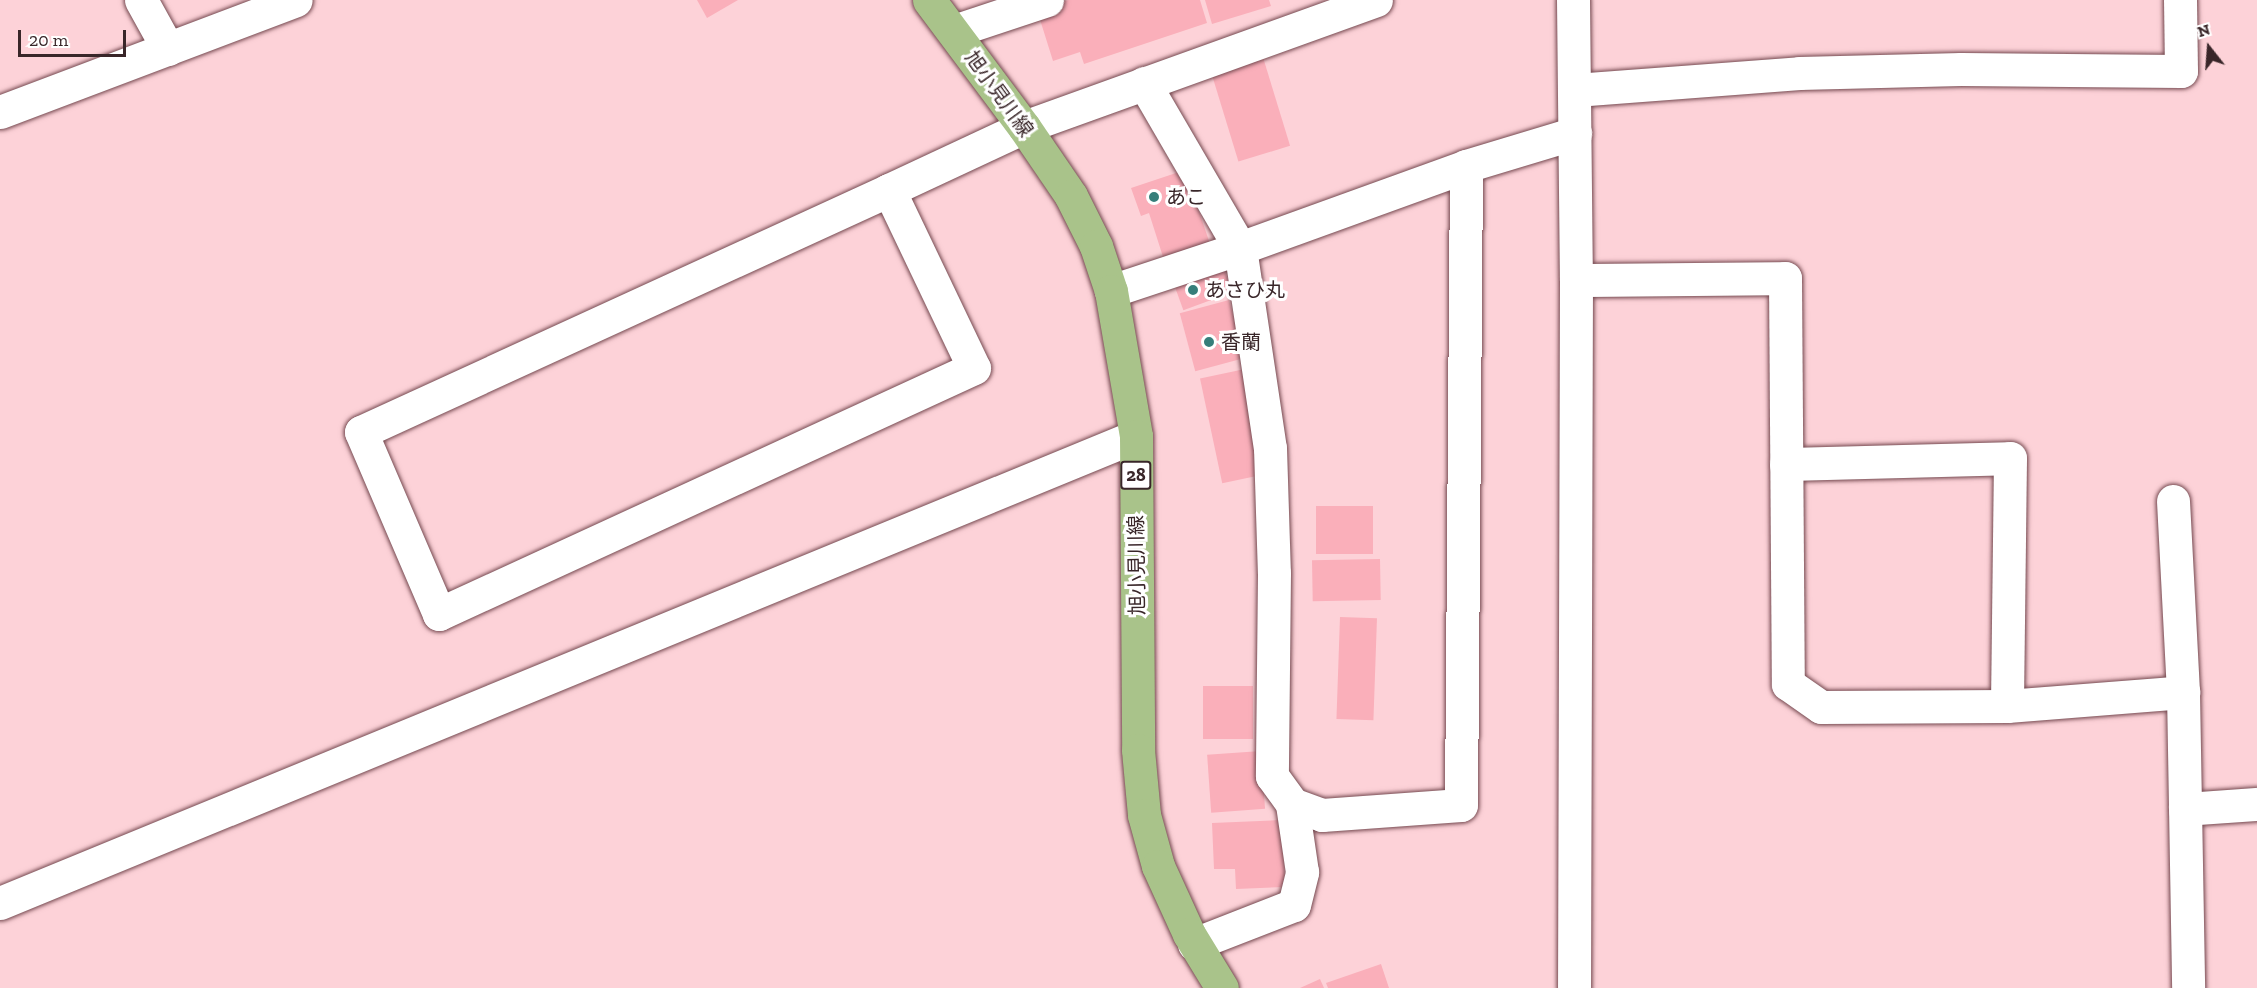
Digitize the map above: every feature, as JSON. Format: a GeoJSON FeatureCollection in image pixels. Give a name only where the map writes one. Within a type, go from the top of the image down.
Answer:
{"type":"FeatureCollection","features":[{"type":"Feature","properties":{"kind":"main road","name":"旭小見川線"},"geometry":{"type":"LineString","coordinates":[[929,0],[954,31],[1071,196],[1096,246],[1111,291],[1136,436],[1138,750],[1144,814],[1158,866],[1194,944],[1222,988]]}},
{"type":"Feature","properties":{"kind":"street"},"geometry":{"type":"LineString","coordinates":[[141,0],[168,49]]}},
{"type":"Feature","properties":{"kind":"street"},"geometry":{"type":"LineString","coordinates":[[0,112],[296,0]]}},
{"type":"Feature","properties":{"kind":"street"},"geometry":{"type":"LineString","coordinates":[[954,31],[1047,0]]}},
{"type":"Feature","properties":{"kind":"street"},"geometry":{"type":"LineString","coordinates":[[889,190],[974,368],[439,614],[361,432],[1024,128],[1376,0]]}},
{"type":"Feature","properties":{"kind":"street"},"geometry":{"type":"LineString","coordinates":[[1573,0],[1576,280],[1574,988]]}},
{"type":"Feature","properties":{"kind":"street"},"geometry":{"type":"LineString","coordinates":[[1575,90],[1799,74],[1961,69],[2181,71],[2180,0]]}},
{"type":"Feature","properties":{"kind":"street"},"geometry":{"type":"LineString","coordinates":[[1144,83],[1240,248],[1270,448],[1274,573],[1272,776],[1292,804],[1302,872],[1294,905],[1194,944]]}},
{"type":"Feature","properties":{"kind":"street"},"geometry":{"type":"LineString","coordinates":[[1111,291],[1240,248],[1466,166],[1575,132]]}},
{"type":"Feature","properties":{"kind":"street"},"geometry":{"type":"LineString","coordinates":[[1292,804],[1322,815],[1461,805],[1466,166]]}},
{"type":"Feature","properties":{"kind":"street"},"geometry":{"type":"LineString","coordinates":[[1576,280],[1785,278],[1788,684],[1821,707],[2007,706],[2183,692]]}},
{"type":"Feature","properties":{"kind":"street"},"geometry":{"type":"LineString","coordinates":[[0,903],[1136,436]]}},
{"type":"Feature","properties":{"kind":"street"},"geometry":{"type":"LineString","coordinates":[[1786,464],[2010,458],[2007,706]]}},
{"type":"Feature","properties":{"kind":"street"},"geometry":{"type":"LineString","coordinates":[[2173,501],[2183,692],[2188,988]]}},
{"type":"Feature","properties":{"kind":"street"},"geometry":{"type":"LineString","coordinates":[[2185,809],[2257,804]]}},
{"type":"Feature","properties":{"kind":"building"},"geometry":{"type":"Polygon","coordinates":[[[697,0],[738,0],[707,18],[697,0]]]}},
{"type":"Feature","properties":{"kind":"building"},"geometry":{"type":"Polygon","coordinates":[[[1068,0],[1200,0],[1207,23],[1084,64],[1080,52],[1053,61],[1037,10],[1068,0]]]}},
{"type":"Feature","properties":{"kind":"building"},"geometry":{"type":"Polygon","coordinates":[[[1205,0],[1269,0],[1271,6],[1212,24],[1205,0]]]}},
{"type":"Feature","properties":{"kind":"building"},"geometry":{"type":"Polygon","coordinates":[[[1262,54],[1290,146],[1238,162],[1210,70],[1262,54]]]}},
{"type":"Feature","properties":{"kind":"building"},"geometry":{"type":"Polygon","coordinates":[[[1185,170],[1210,244],[1164,260],[1149,213],[1141,216],[1131,188],[1185,170]]]}},
{"type":"Feature","properties":{"kind":"building"},"geometry":{"type":"Polygon","coordinates":[[[1223,267],[1232,292],[1183,310],[1174,285],[1223,267]]]}},
{"type":"Feature","properties":{"kind":"building"},"geometry":{"type":"Polygon","coordinates":[[[1229,300],[1245,358],[1195,371],[1180,313],[1229,300]]]}},
{"type":"Feature","properties":{"kind":"building"},"geometry":{"type":"Polygon","coordinates":[[[1245,369],[1267,474],[1222,483],[1200,379],[1245,369]]]}},
{"type":"Feature","properties":{"kind":"building"},"geometry":{"type":"Polygon","coordinates":[[[1316,506],[1373,506],[1373,554],[1316,554],[1316,506]]]}},
{"type":"Feature","properties":{"kind":"building"},"geometry":{"type":"Polygon","coordinates":[[[1380,559],[1381,600],[1313,601],[1312,560],[1380,559]]]}},
{"type":"Feature","properties":{"kind":"building"},"geometry":{"type":"Polygon","coordinates":[[[1340,617],[1377,618],[1373,720],[1336,719],[1340,617]]]}},
{"type":"Feature","properties":{"kind":"building"},"geometry":{"type":"Polygon","coordinates":[[[1203,686],[1253,686],[1253,739],[1203,739],[1203,686]]]}},
{"type":"Feature","properties":{"kind":"building"},"geometry":{"type":"Polygon","coordinates":[[[1261,751],[1265,809],[1211,813],[1207,755],[1261,751]]]}},
{"type":"Feature","properties":{"kind":"building"},"geometry":{"type":"Polygon","coordinates":[[[1282,820],[1285,887],[1236,889],[1235,869],[1214,869],[1212,823],[1282,820]]]}},
{"type":"Feature","properties":{"kind":"building"},"geometry":{"type":"Polygon","coordinates":[[[1381,964],[1389,988],[1328,988],[1326,983],[1381,964]]]}},
{"type":"Feature","properties":{"kind":"building"},"geometry":{"type":"Polygon","coordinates":[[[1320,979],[1324,988],[1300,988],[1320,979]]]}},
{"type":"Feature","properties":{"kind":"place","name":"あこ"},"geometry":{"type":"Point","coordinates":[1154,197]}},
{"type":"Feature","properties":{"kind":"place","name":"あさひ丸"},"geometry":{"type":"Point","coordinates":[1193,290]}},
{"type":"Feature","properties":{"kind":"place","name":"香蘭"},"geometry":{"type":"Point","coordinates":[1209,342]}}]}
